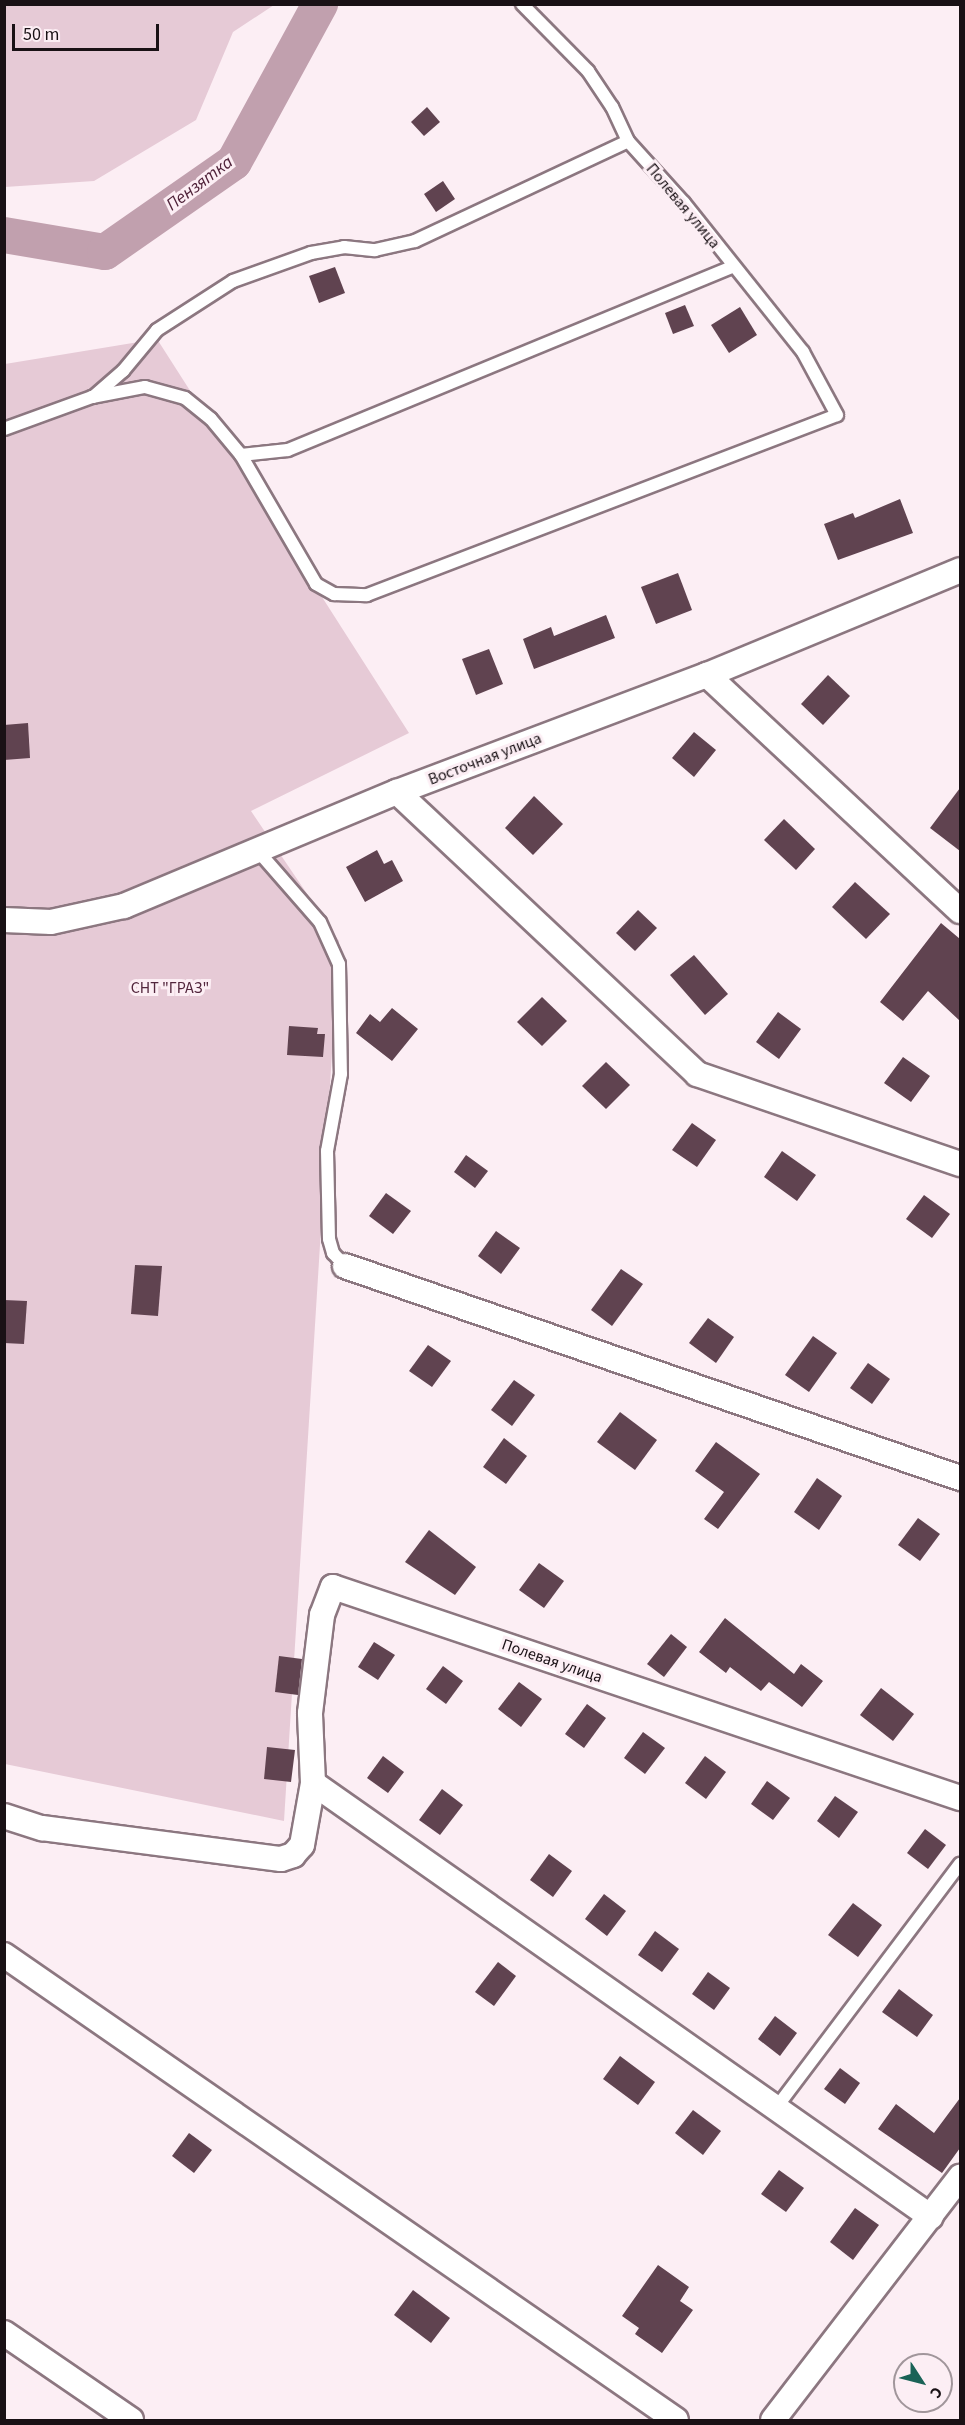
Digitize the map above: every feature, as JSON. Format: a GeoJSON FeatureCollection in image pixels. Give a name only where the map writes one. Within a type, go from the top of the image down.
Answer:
{"type":"FeatureCollection","features":[{"type":"Feature","properties":{"kind":"street","name":"Восточная улица"},"geometry":{"type":"LineString","coordinates":[[4,920],[51,922],[124,906],[397,792],[707,675],[960,570]]}},
{"type":"Feature","properties":{"kind":"street"},"geometry":{"type":"LineString","coordinates":[[707,675],[960,911]]}},
{"type":"Feature","properties":{"kind":"street"},"geometry":{"type":"LineString","coordinates":[[397,792],[697,1074],[960,1164]]}},
{"type":"Feature","properties":{"kind":"street"},"geometry":{"type":"LineString","coordinates":[[345,1266],[960,1478]]}},
{"type":"Feature","properties":{"kind":"street","name":"Полевая улица"},"geometry":{"type":"LineString","coordinates":[[313,1783],[310,1713],[322,1615],[333,1587],[960,1798]]}},
{"type":"Feature","properties":{"kind":"street"},"geometry":{"type":"LineString","coordinates":[[4,1816],[42,1828],[280,1859],[293,1855],[302,1845],[313,1783],[931,2217]]}},
{"type":"Feature","properties":{"kind":"street"},"geometry":{"type":"LineString","coordinates":[[4,1955],[676,2421]]}},
{"type":"Feature","properties":{"kind":"street"},"geometry":{"type":"LineString","coordinates":[[773,2421],[960,2177]]}},
{"type":"Feature","properties":{"kind":"street"},"geometry":{"type":"LineString","coordinates":[[4,2332],[131,2421]]}},
{"type":"Feature","properties":{"kind":"lane","name":"Полевая улица"},"geometry":{"type":"LineString","coordinates":[[241,455],[316,584],[334,594],[367,595],[837,414],[803,352],[628,141],[612,107],[588,71],[522,4]]}},
{"type":"Feature","properties":{"kind":"lane"},"geometry":{"type":"LineString","coordinates":[[92,398],[123,371],[157,330],[233,281],[311,253],[344,247],[375,250],[415,241],[628,141]]}},
{"type":"Feature","properties":{"kind":"lane"},"geometry":{"type":"LineString","coordinates":[[4,429],[92,398],[145,387],[185,398],[211,419],[241,455],[288,450],[734,266]]}},
{"type":"Feature","properties":{"kind":"lane"},"geometry":{"type":"LineString","coordinates":[[258,851],[320,922],[339,964],[341,1074],[327,1151],[329,1239],[333,1253],[345,1266]]}},
{"type":"Feature","properties":{"kind":"lane"},"geometry":{"type":"LineString","coordinates":[[776,2108],[960,1864]]}},
{"type":"Feature","properties":{"kind":"green space"},"geometry":{"type":"Polygon","coordinates":[[[5,4],[274,5],[233,32],[196,120],[94,181],[5,187],[5,4]]]}},
{"type":"Feature","properties":{"kind":"green space","name":"СНТ \"ГРАЗ\""},"geometry":{"type":"Polygon","coordinates":[[[157,339],[409,733],[251,811],[339,941],[284,1821],[5,1764],[5,364],[157,339]]]}},
{"type":"Feature","properties":{"kind":"building"},"geometry":{"type":"Polygon","coordinates":[[[427,107],[440,122],[424,136],[411,122],[427,107]]]}},
{"type":"Feature","properties":{"kind":"building"},"geometry":{"type":"Polygon","coordinates":[[[443,181],[455,199],[436,212],[424,194],[443,181]]]}},
{"type":"Feature","properties":{"kind":"building"},"geometry":{"type":"Polygon","coordinates":[[[335,267],[345,293],[319,303],[309,276],[335,267]]]}},
{"type":"Feature","properties":{"kind":"building"},"geometry":{"type":"Polygon","coordinates":[[[685,305],[694,326],[673,334],[665,313],[685,305]]]}},
{"type":"Feature","properties":{"kind":"building"},"geometry":{"type":"Polygon","coordinates":[[[740,307],[757,335],[729,353],[711,325],[740,307]]]}},
{"type":"Feature","properties":{"kind":"building"},"geometry":{"type":"Polygon","coordinates":[[[900,499],[913,533],[838,560],[824,524],[853,513],[855,518],[900,499]]]}},
{"type":"Feature","properties":{"kind":"building"},"geometry":{"type":"Polygon","coordinates":[[[678,573],[692,610],[656,624],[641,587],[678,573]]]}},
{"type":"Feature","properties":{"kind":"building"},"geometry":{"type":"Polygon","coordinates":[[[606,615],[615,638],[534,669],[523,639],[551,627],[554,636],[606,615]]]}},
{"type":"Feature","properties":{"kind":"building"},"geometry":{"type":"Polygon","coordinates":[[[489,649],[503,684],[476,695],[462,659],[489,649]]]}},
{"type":"Feature","properties":{"kind":"building"},"geometry":{"type":"Polygon","coordinates":[[[828,675],[850,696],[823,725],[801,704],[828,675]]]}},
{"type":"Feature","properties":{"kind":"building"},"geometry":{"type":"Polygon","coordinates":[[[28,723],[30,758],[4,760],[4,725],[28,723]]]}},
{"type":"Feature","properties":{"kind":"building"},"geometry":{"type":"Polygon","coordinates":[[[694,732],[716,750],[694,777],[672,758],[694,732]]]}},
{"type":"Feature","properties":{"kind":"building"},"geometry":{"type":"Polygon","coordinates":[[[960,788],[960,851],[930,828],[960,788]]]}},
{"type":"Feature","properties":{"kind":"building"},"geometry":{"type":"Polygon","coordinates":[[[534,796],[563,824],[533,855],[505,828],[534,796]]]}},
{"type":"Feature","properties":{"kind":"building"},"geometry":{"type":"Polygon","coordinates":[[[784,819],[815,849],[796,870],[764,840],[784,819]]]}},
{"type":"Feature","properties":{"kind":"building"},"geometry":{"type":"Polygon","coordinates":[[[377,850],[384,864],[392,860],[403,881],[365,902],[346,867],[377,850]]]}},
{"type":"Feature","properties":{"kind":"building"},"geometry":{"type":"Polygon","coordinates":[[[855,882],[890,914],[866,939],[832,907],[855,882]]]}},
{"type":"Feature","properties":{"kind":"building"},"geometry":{"type":"Polygon","coordinates":[[[638,910],[657,928],[635,951],[616,933],[638,910]]]}},
{"type":"Feature","properties":{"kind":"building"},"geometry":{"type":"Polygon","coordinates":[[[941,923],[960,939],[960,1021],[928,991],[903,1021],[880,1002],[941,923]]]}},
{"type":"Feature","properties":{"kind":"building"},"geometry":{"type":"Polygon","coordinates":[[[694,955],[728,994],[705,1015],[670,975],[694,955]]]}},
{"type":"Feature","properties":{"kind":"building"},"geometry":{"type":"Polygon","coordinates":[[[542,997],[567,1021],[542,1046],[517,1022],[542,997]]]}},
{"type":"Feature","properties":{"kind":"building"},"geometry":{"type":"Polygon","coordinates":[[[392,1008],[418,1029],[392,1061],[356,1033],[370,1014],[380,1022],[392,1008]]]}},
{"type":"Feature","properties":{"kind":"building"},"geometry":{"type":"Polygon","coordinates":[[[778,1012],[801,1029],[779,1059],[756,1042],[778,1012]]]}},
{"type":"Feature","properties":{"kind":"building"},"geometry":{"type":"Polygon","coordinates":[[[289,1026],[318,1028],[317,1034],[325,1034],[323,1057],[287,1055],[289,1026]]]}},
{"type":"Feature","properties":{"kind":"building"},"geometry":{"type":"Polygon","coordinates":[[[903,1057],[930,1076],[911,1102],[884,1083],[903,1057]]]}},
{"type":"Feature","properties":{"kind":"building"},"geometry":{"type":"Polygon","coordinates":[[[606,1062],[630,1085],[606,1109],[582,1086],[606,1062]]]}},
{"type":"Feature","properties":{"kind":"building"},"geometry":{"type":"Polygon","coordinates":[[[692,1123],[716,1140],[697,1167],[672,1150],[692,1123]]]}},
{"type":"Feature","properties":{"kind":"building"},"geometry":{"type":"Polygon","coordinates":[[[782,1151],[816,1175],[797,1201],[764,1177],[782,1151]]]}},
{"type":"Feature","properties":{"kind":"building"},"geometry":{"type":"Polygon","coordinates":[[[466,1155],[488,1171],[475,1188],[454,1172],[466,1155]]]}},
{"type":"Feature","properties":{"kind":"building"},"geometry":{"type":"Polygon","coordinates":[[[386,1193],[411,1211],[393,1234],[369,1216],[386,1193]]]}},
{"type":"Feature","properties":{"kind":"building"},"geometry":{"type":"Polygon","coordinates":[[[924,1195],[950,1214],[932,1238],[906,1219],[924,1195]]]}},
{"type":"Feature","properties":{"kind":"building"},"geometry":{"type":"Polygon","coordinates":[[[496,1231],[520,1248],[501,1274],[478,1256],[496,1231]]]}},
{"type":"Feature","properties":{"kind":"building"},"geometry":{"type":"Polygon","coordinates":[[[135,1265],[162,1266],[158,1316],[131,1314],[135,1265]]]}},
{"type":"Feature","properties":{"kind":"building"},"geometry":{"type":"Polygon","coordinates":[[[621,1269],[643,1284],[612,1326],[591,1310],[621,1269]]]}},
{"type":"Feature","properties":{"kind":"building"},"geometry":{"type":"Polygon","coordinates":[[[4,1300],[27,1301],[24,1344],[4,1343],[4,1300]]]}},
{"type":"Feature","properties":{"kind":"building"},"geometry":{"type":"Polygon","coordinates":[[[708,1318],[734,1337],[716,1363],[689,1343],[708,1318]]]}},
{"type":"Feature","properties":{"kind":"building"},"geometry":{"type":"Polygon","coordinates":[[[813,1336],[837,1353],[809,1392],[785,1375],[813,1336]]]}},
{"type":"Feature","properties":{"kind":"building"},"geometry":{"type":"Polygon","coordinates":[[[428,1345],[451,1361],[432,1387],[409,1371],[428,1345]]]}},
{"type":"Feature","properties":{"kind":"building"},"geometry":{"type":"Polygon","coordinates":[[[868,1363],[890,1379],[872,1404],[850,1388],[868,1363]]]}},
{"type":"Feature","properties":{"kind":"building"},"geometry":{"type":"Polygon","coordinates":[[[514,1380],[535,1395],[512,1426],[491,1410],[514,1380]]]}},
{"type":"Feature","properties":{"kind":"building"},"geometry":{"type":"Polygon","coordinates":[[[620,1412],[657,1440],[635,1470],[597,1442],[620,1412]]]}},
{"type":"Feature","properties":{"kind":"building"},"geometry":{"type":"Polygon","coordinates":[[[504,1438],[527,1456],[506,1484],[483,1467],[504,1438]]]}},
{"type":"Feature","properties":{"kind":"building"},"geometry":{"type":"Polygon","coordinates":[[[716,1442],[760,1474],[718,1529],[704,1519],[724,1492],[695,1471],[716,1442]]]}},
{"type":"Feature","properties":{"kind":"building"},"geometry":{"type":"Polygon","coordinates":[[[817,1478],[842,1496],[819,1530],[794,1512],[817,1478]]]}},
{"type":"Feature","properties":{"kind":"building"},"geometry":{"type":"Polygon","coordinates":[[[918,1518],[940,1534],[920,1561],[898,1545],[918,1518]]]}},
{"type":"Feature","properties":{"kind":"building"},"geometry":{"type":"Polygon","coordinates":[[[429,1530],[476,1567],[455,1595],[405,1562],[429,1530]]]}},
{"type":"Feature","properties":{"kind":"building"},"geometry":{"type":"Polygon","coordinates":[[[539,1563],[564,1581],[544,1608],[519,1590],[539,1563]]]}},
{"type":"Feature","properties":{"kind":"building"},"geometry":{"type":"Polygon","coordinates":[[[725,1618],[794,1674],[801,1664],[823,1681],[802,1707],[769,1682],[761,1691],[730,1667],[726,1673],[699,1652],[725,1618]]]}},
{"type":"Feature","properties":{"kind":"building"},"geometry":{"type":"Polygon","coordinates":[[[671,1634],[687,1647],[664,1677],[647,1664],[671,1634]]]}},
{"type":"Feature","properties":{"kind":"building"},"geometry":{"type":"Polygon","coordinates":[[[374,1642],[395,1655],[378,1680],[358,1667],[374,1642]]]}},
{"type":"Feature","properties":{"kind":"building"},"geometry":{"type":"Polygon","coordinates":[[[279,1656],[302,1659],[298,1695],[275,1692],[279,1656]]]}},
{"type":"Feature","properties":{"kind":"building"},"geometry":{"type":"Polygon","coordinates":[[[443,1666],[463,1681],[446,1704],[426,1689],[443,1666]]]}},
{"type":"Feature","properties":{"kind":"building"},"geometry":{"type":"Polygon","coordinates":[[[519,1682],[542,1699],[521,1727],[498,1709],[519,1682]]]}},
{"type":"Feature","properties":{"kind":"building"},"geometry":{"type":"Polygon","coordinates":[[[881,1688],[914,1714],[893,1741],[860,1715],[881,1688]]]}},
{"type":"Feature","properties":{"kind":"building"},"geometry":{"type":"Polygon","coordinates":[[[587,1704],[606,1718],[584,1748],[565,1734],[587,1704]]]}},
{"type":"Feature","properties":{"kind":"building"},"geometry":{"type":"Polygon","coordinates":[[[643,1732],[665,1748],[645,1774],[624,1758],[643,1732]]]}},
{"type":"Feature","properties":{"kind":"building"},"geometry":{"type":"Polygon","coordinates":[[[267,1747],[295,1750],[291,1782],[264,1779],[267,1747]]]}},
{"type":"Feature","properties":{"kind":"building"},"geometry":{"type":"Polygon","coordinates":[[[383,1756],[404,1772],[388,1793],[367,1778],[383,1756]]]}},
{"type":"Feature","properties":{"kind":"building"},"geometry":{"type":"Polygon","coordinates":[[[705,1756],[726,1772],[706,1799],[685,1783],[705,1756]]]}},
{"type":"Feature","properties":{"kind":"building"},"geometry":{"type":"Polygon","coordinates":[[[767,1781],[790,1798],[773,1820],[751,1804],[767,1781]]]}},
{"type":"Feature","properties":{"kind":"building"},"geometry":{"type":"Polygon","coordinates":[[[442,1789],[463,1805],[440,1835],[419,1820],[442,1789]]]}},
{"type":"Feature","properties":{"kind":"building"},"geometry":{"type":"Polygon","coordinates":[[[835,1796],[858,1812],[839,1838],[817,1821],[835,1796]]]}},
{"type":"Feature","properties":{"kind":"building"},"geometry":{"type":"Polygon","coordinates":[[[925,1829],[946,1845],[928,1869],[907,1853],[925,1829]]]}},
{"type":"Feature","properties":{"kind":"building"},"geometry":{"type":"Polygon","coordinates":[[[549,1854],[572,1871],[553,1897],[530,1880],[549,1854]]]}},
{"type":"Feature","properties":{"kind":"building"},"geometry":{"type":"Polygon","coordinates":[[[604,1894],[626,1911],[607,1936],[585,1919],[604,1894]]]}},
{"type":"Feature","properties":{"kind":"building"},"geometry":{"type":"Polygon","coordinates":[[[853,1903],[882,1925],[858,1957],[828,1935],[853,1903]]]}},
{"type":"Feature","properties":{"kind":"building"},"geometry":{"type":"Polygon","coordinates":[[[655,1931],[679,1949],[662,1972],[638,1955],[655,1931]]]}},
{"type":"Feature","properties":{"kind":"building"},"geometry":{"type":"Polygon","coordinates":[[[498,1962],[516,1976],[494,2006],[475,1992],[498,1962]]]}},
{"type":"Feature","properties":{"kind":"building"},"geometry":{"type":"Polygon","coordinates":[[[708,1972],[730,1988],[714,2010],[692,1994],[708,1972]]]}},
{"type":"Feature","properties":{"kind":"building"},"geometry":{"type":"Polygon","coordinates":[[[899,1989],[933,2015],[917,2037],[882,2012],[899,1989]]]}},
{"type":"Feature","properties":{"kind":"building"},"geometry":{"type":"Polygon","coordinates":[[[775,2016],[797,2033],[780,2056],[758,2039],[775,2016]]]}},
{"type":"Feature","properties":{"kind":"building"},"geometry":{"type":"Polygon","coordinates":[[[620,2056],[655,2082],[638,2105],[603,2079],[620,2056]]]}},
{"type":"Feature","properties":{"kind":"building"},"geometry":{"type":"Polygon","coordinates":[[[840,2068],[860,2083],[845,2104],[824,2089],[840,2068]]]}},
{"type":"Feature","properties":{"kind":"building"},"geometry":{"type":"Polygon","coordinates":[[[960,2098],[960,2148],[942,2173],[878,2129],[896,2104],[934,2133],[960,2098]]]}},
{"type":"Feature","properties":{"kind":"building"},"geometry":{"type":"Polygon","coordinates":[[[693,2110],[721,2131],[703,2155],[675,2133],[693,2110]]]}},
{"type":"Feature","properties":{"kind":"building"},"geometry":{"type":"Polygon","coordinates":[[[189,2133],[212,2150],[194,2173],[172,2156],[189,2133]]]}},
{"type":"Feature","properties":{"kind":"building"},"geometry":{"type":"Polygon","coordinates":[[[779,2170],[804,2188],[786,2212],[761,2194],[779,2170]]]}},
{"type":"Feature","properties":{"kind":"building"},"geometry":{"type":"Polygon","coordinates":[[[855,2208],[879,2225],[853,2260],[830,2242],[855,2208]]]}},
{"type":"Feature","properties":{"kind":"building"},"geometry":{"type":"Polygon","coordinates":[[[658,2265],[689,2287],[680,2301],[693,2310],[662,2353],[635,2334],[639,2328],[622,2316],[658,2265]]]}},
{"type":"Feature","properties":{"kind":"building"},"geometry":{"type":"Polygon","coordinates":[[[413,2290],[450,2318],[431,2343],[394,2315],[413,2290]]]}},
{"type":"Feature","properties":{"kind":"waterway","name":"Пензятка"},"geometry":{"type":"LineString","coordinates":[[4,235],[105,252],[234,162],[320,4]]}}]}
